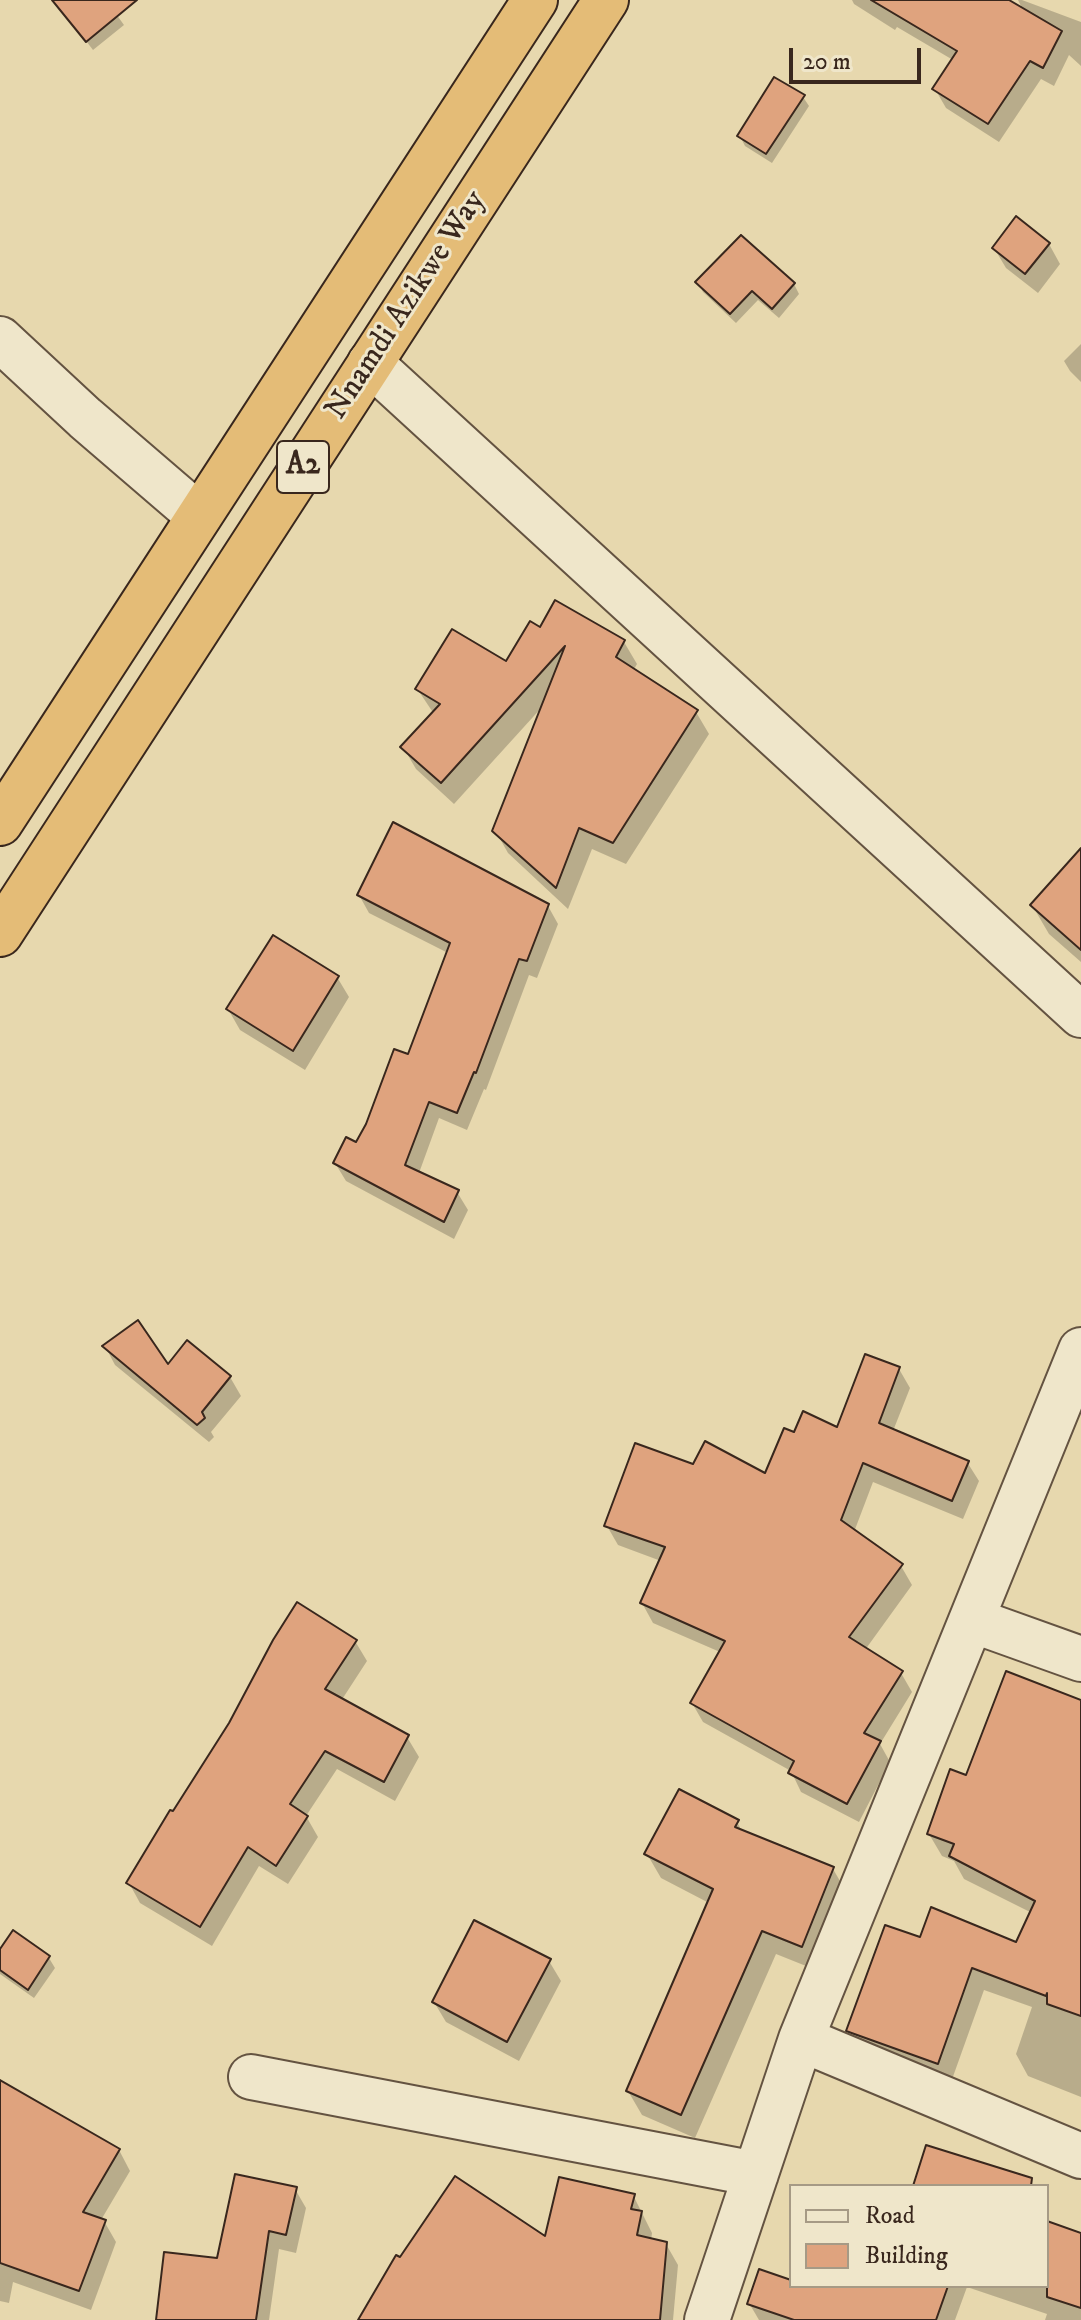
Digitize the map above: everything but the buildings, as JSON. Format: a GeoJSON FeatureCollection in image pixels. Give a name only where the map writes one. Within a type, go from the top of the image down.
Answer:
{"type":"FeatureCollection","features":[{"type":"Feature","properties":{"kind":"highway","name":"Nnamdi Azikwe Way"},"geometry":{"type":"LineString","coordinates":[[0,823],[535,0]]}},
{"type":"Feature","properties":{"kind":"highway","name":"Nnamdi Azikwe Way"},"geometry":{"type":"LineString","coordinates":[[0,934],[606,0]]}},
{"type":"Feature","properties":{"kind":"street"},"geometry":{"type":"LineString","coordinates":[[0,339],[85,418],[199,516]]}},
{"type":"Feature","properties":{"kind":"street"},"geometry":{"type":"LineString","coordinates":[[370,363],[1081,1015]]}},
{"type":"Feature","properties":{"kind":"street"},"geometry":{"type":"LineString","coordinates":[[707,2320],[801,2039],[1081,1350]]}},
{"type":"Feature","properties":{"kind":"street"},"geometry":{"type":"LineString","coordinates":[[972,1620],[1081,1659]]}},
{"type":"Feature","properties":{"kind":"street"},"geometry":{"type":"LineString","coordinates":[[801,2039],[1081,2156]]}},
{"type":"Feature","properties":{"kind":"street"},"geometry":{"type":"LineString","coordinates":[[251,2077],[756,2174]]}}]}
